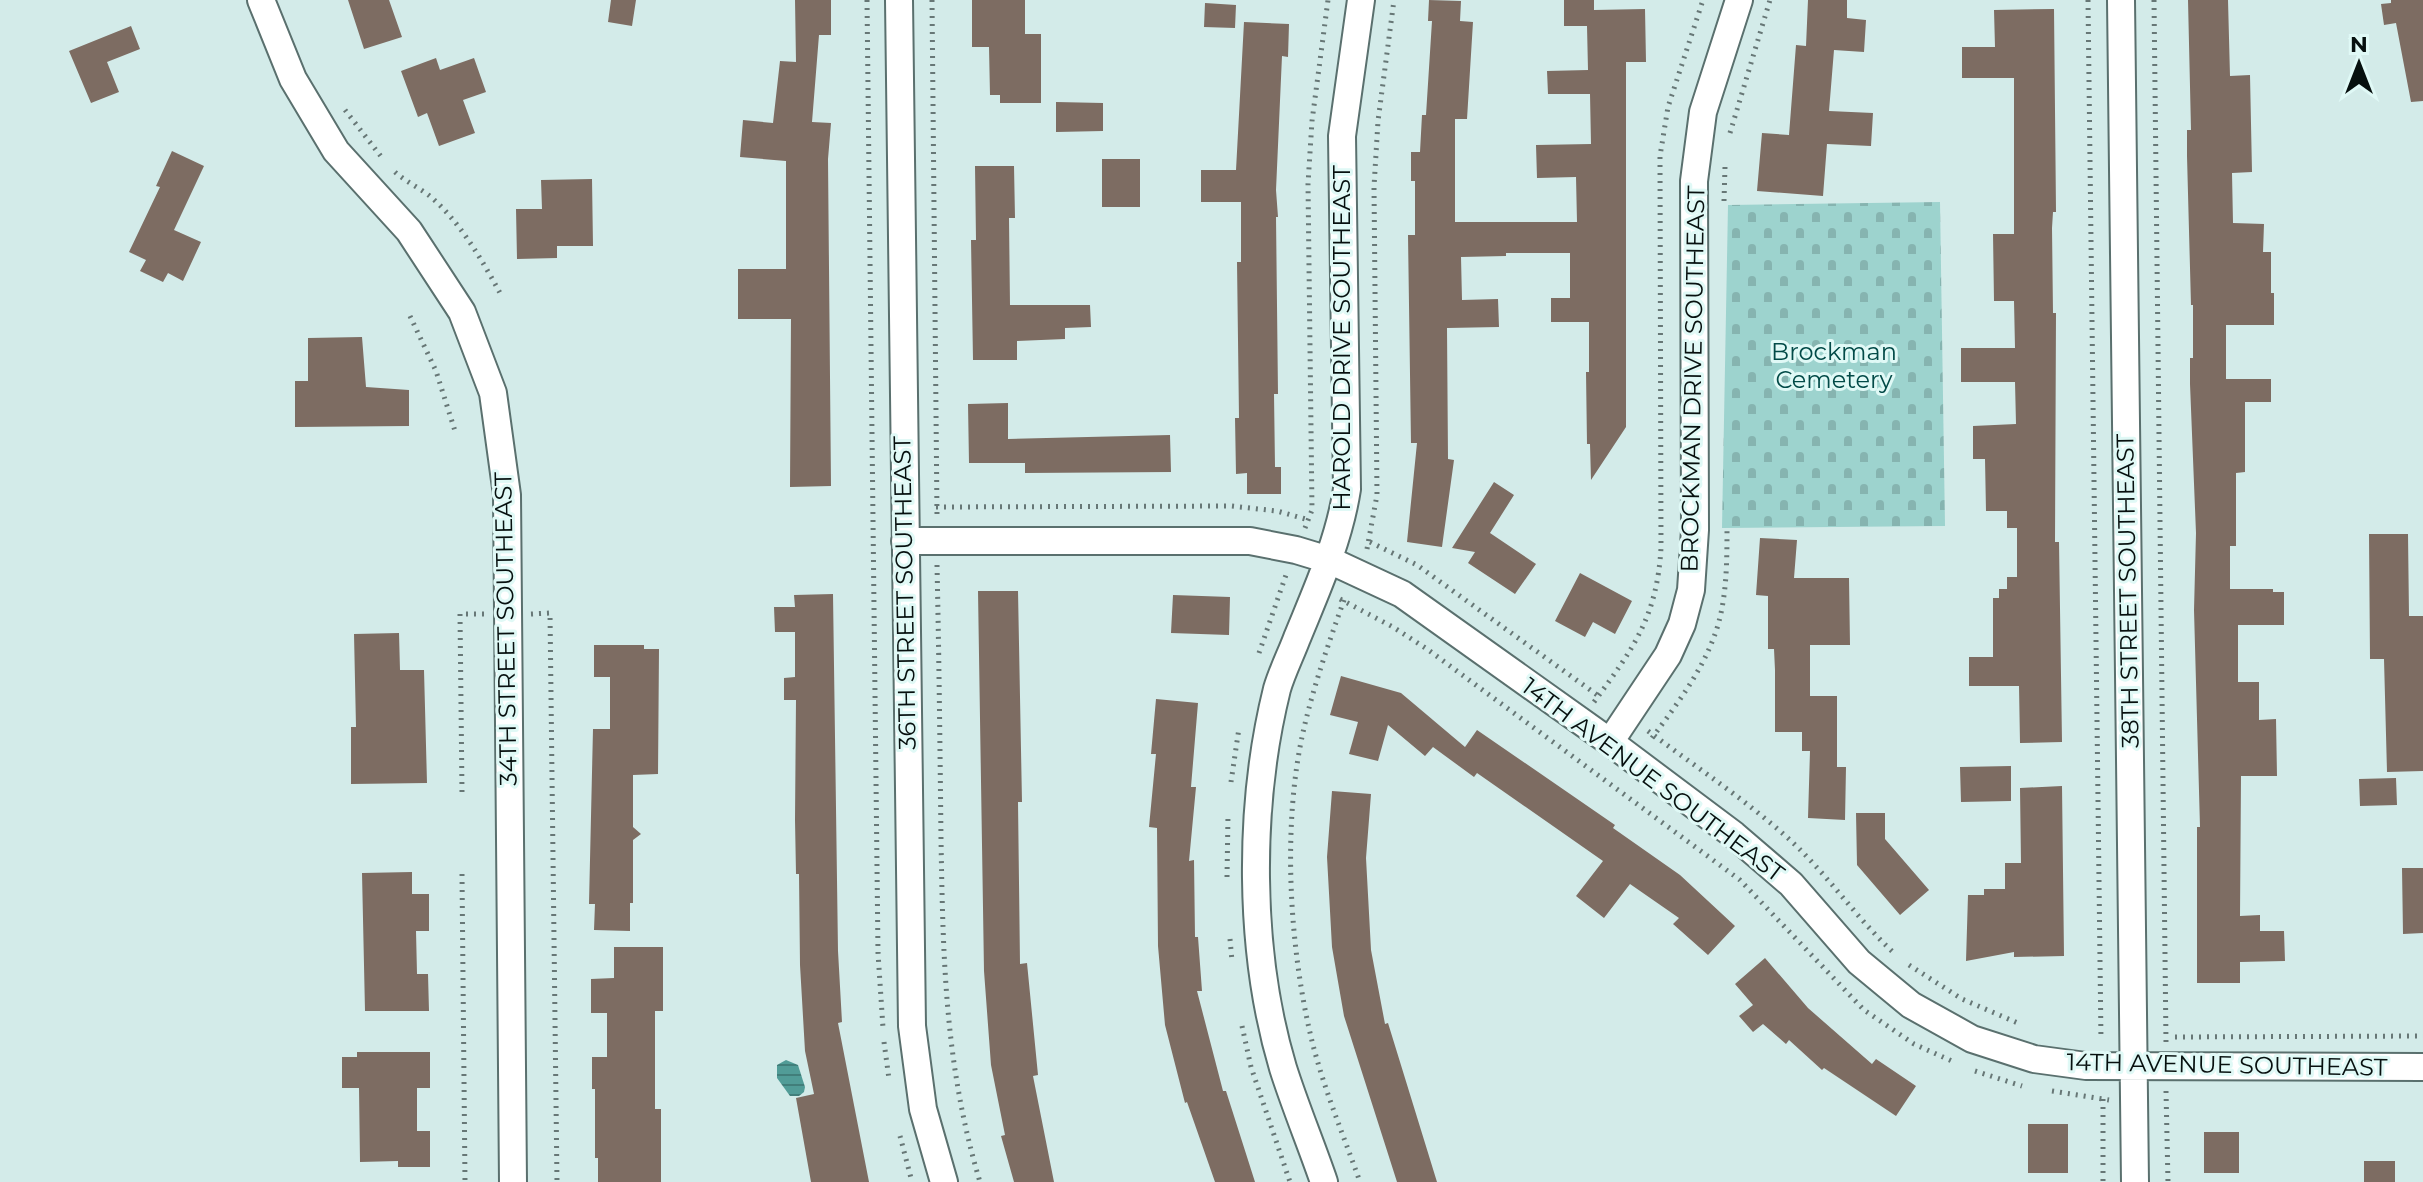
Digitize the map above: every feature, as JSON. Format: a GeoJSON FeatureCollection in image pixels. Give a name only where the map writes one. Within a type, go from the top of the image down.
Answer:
{"type":"FeatureCollection","features":[{"type":"Feature","properties":{"kind":"street","name":"34TH STREET SOUTHEAST"},"geometry":{"type":"LineString","coordinates":[[261,0],[293,79],[336,151],[409,231],[462,312],[493,393],[507,495],[513,1182]]}},
{"type":"Feature","properties":{"kind":"street","name":"36TH STREET SOUTHEAST"},"geometry":{"type":"LineString","coordinates":[[899,0],[912,1026],[923,1109],[944,1182]]}},
{"type":"Feature","properties":{"kind":"street","name":"HAROLD DRIVE SOUTHEAST"},"geometry":{"type":"LineString","coordinates":[[1324,1182],[1283,1066],[1267,988],[1255,899],[1258,799],[1278,687],[1342,523],[1347,489],[1342,136],[1361,0]]}},
{"type":"Feature","properties":{"kind":"street","name":"BROCKMAN DRIVE SOUTHEAST"},"geometry":{"type":"LineString","coordinates":[[1610,742],[1668,655],[1682,624],[1691,590],[1695,530],[1694,181],[1703,112],[1739,0]]}},
{"type":"Feature","properties":{"kind":"street","name":"38TH STREET SOUTHEAST"},"geometry":{"type":"LineString","coordinates":[[2121,0],[2135,1182]]}},
{"type":"Feature","properties":{"kind":"street","name":"14TH AVENUE SOUTHEAST"},"geometry":{"type":"LineString","coordinates":[[905,541],[1250,541],[1329,560],[1402,594],[1610,742],[1734,835],[1779,874],[1859,962],[1911,1005],[1972,1039],[2034,1059],[2086,1066],[2423,1067]]}},
{"type":"Feature","properties":{"kind":"path"},"geometry":{"type":"LineString","coordinates":[[867,0],[878,953],[889,1080]]}},
{"type":"Feature","properties":{"kind":"path"},"geometry":{"type":"LineString","coordinates":[[932,0],[937,518]]}},
{"type":"Feature","properties":{"kind":"path"},"geometry":{"type":"LineString","coordinates":[[1303,533],[1312,510],[1309,157],[1328,0]]}},
{"type":"Feature","properties":{"kind":"path"},"geometry":{"type":"LineString","coordinates":[[1364,554],[1370,542],[1377,495],[1374,187],[1378,121],[1394,0]]}},
{"type":"Feature","properties":{"kind":"path"},"geometry":{"type":"LineString","coordinates":[[1591,706],[1629,656],[1643,628],[1655,595],[1660,567],[1660,156],[1668,107],[1703,0]]}},
{"type":"Feature","properties":{"kind":"path"},"geometry":{"type":"LineString","coordinates":[[1728,139],[1770,0]]}},
{"type":"Feature","properties":{"kind":"path"},"geometry":{"type":"LineString","coordinates":[[2088,0],[2101,1045]]}},
{"type":"Feature","properties":{"kind":"path"},"geometry":{"type":"LineString","coordinates":[[2154,0],[2166,1047]]}},
{"type":"Feature","properties":{"kind":"path"},"geometry":{"type":"LineString","coordinates":[[343,107],[397,174],[442,208],[477,255],[500,293]]}},
{"type":"Feature","properties":{"kind":"path"},"geometry":{"type":"LineString","coordinates":[[1724,201],[1727,153]]}},
{"type":"Feature","properties":{"kind":"path"},"geometry":{"type":"LineString","coordinates":[[410,316],[436,371],[455,431]]}},
{"type":"Feature","properties":{"kind":"path"},"geometry":{"type":"LineString","coordinates":[[923,507],[1231,506],[1277,511],[1318,524]]}},
{"type":"Feature","properties":{"kind":"path"},"geometry":{"type":"LineString","coordinates":[[1357,537],[1417,565],[1609,704]]}},
{"type":"Feature","properties":{"kind":"path"},"geometry":{"type":"LineString","coordinates":[[937,556],[944,978],[950,1049],[966,1132],[980,1182]]}},
{"type":"Feature","properties":{"kind":"path"},"geometry":{"type":"LineString","coordinates":[[1349,588],[1322,663],[1303,732],[1293,812],[1291,872],[1298,970],[1311,1037],[1360,1182]]}},
{"type":"Feature","properties":{"kind":"path"},"geometry":{"type":"LineString","coordinates":[[1333,597],[1427,649],[1740,880],[1842,988],[1888,1028],[1951,1061],[2032,1088]]}},
{"type":"Feature","properties":{"kind":"path"},"geometry":{"type":"LineString","coordinates":[[550,613],[557,1182]]}},
{"type":"Feature","properties":{"kind":"path"},"geometry":{"type":"LineString","coordinates":[[460,614],[462,792]]}},
{"type":"Feature","properties":{"kind":"path"},"geometry":{"type":"LineString","coordinates":[[1644,728],[1764,817],[1791,841],[1829,878],[1874,933],[1901,959],[1962,999],[2029,1027]]}},
{"type":"Feature","properties":{"kind":"path"},"geometry":{"type":"LineString","coordinates":[[462,874],[465,1182]]}},
{"type":"Feature","properties":{"kind":"path"},"geometry":{"type":"LineString","coordinates":[[2154,1037],[2423,1036]]}},
{"type":"Feature","properties":{"kind":"path"},"geometry":{"type":"LineString","coordinates":[[2092,1038],[2111,1037]]}},
{"type":"Feature","properties":{"kind":"path"},"geometry":{"type":"LineString","coordinates":[[2103,1086],[2103,1182]]}},
{"type":"Feature","properties":{"kind":"path"},"geometry":{"type":"LineString","coordinates":[[2166,1086],[2168,1182]]}},
{"type":"Feature","properties":{"kind":"path"},"geometry":{"type":"LineString","coordinates":[[2046,1090],[2114,1100]]}},
{"type":"Feature","properties":{"kind":"path"},"geometry":{"type":"LineString","coordinates":[[897,1123],[912,1182]]}},
{"type":"Feature","properties":{"kind":"green space","name":"Brockman Cemetery"},"geometry":{"type":"Polygon","coordinates":[[[1940,202],[1945,526],[1722,528],[1728,205],[1940,202]]]}},
{"type":"Feature","properties":{"kind":"shaded area"},"geometry":{"type":"Polygon","coordinates":[[[786,1060],[798,1065],[805,1087],[799,1096],[790,1096],[777,1078],[777,1065],[786,1060]]]}},
{"type":"Feature","properties":{"kind":"building"},"geometry":{"type":"Polygon","coordinates":[[[348,0],[389,0],[402,37],[364,49],[348,0]]]}},
{"type":"Feature","properties":{"kind":"building"},"geometry":{"type":"Polygon","coordinates":[[[611,0],[636,0],[632,26],[608,22],[611,0]]]}},
{"type":"Feature","properties":{"kind":"building"},"geometry":{"type":"Polygon","coordinates":[[[795,0],[831,0],[831,35],[819,35],[812,122],[831,123],[828,159],[831,486],[790,487],[791,319],[738,319],[738,269],[786,269],[786,161],[740,157],[743,120],[773,123],[780,61],[796,62],[795,0]]]}},
{"type":"Feature","properties":{"kind":"building"},"geometry":{"type":"Polygon","coordinates":[[[972,0],[1025,0],[1025,34],[1041,34],[1041,103],[1000,103],[1000,95],[990,95],[989,47],[972,47],[972,0]]]}},
{"type":"Feature","properties":{"kind":"building"},"geometry":{"type":"Polygon","coordinates":[[[1429,0],[1461,1],[1460,21],[1473,22],[1467,119],[1455,119],[1455,222],[1577,222],[1576,177],[1537,178],[1536,145],[1591,144],[1590,94],[1548,94],[1547,71],[1588,70],[1587,26],[1564,26],[1564,0],[1594,0],[1594,10],[1645,9],[1646,62],[1626,62],[1626,427],[1591,480],[1586,372],[1589,372],[1589,322],[1551,322],[1551,298],[1570,298],[1570,253],[1461,257],[1462,300],[1498,299],[1499,327],[1447,328],[1448,459],[1454,460],[1442,547],[1407,542],[1417,443],[1411,443],[1408,235],[1415,235],[1415,181],[1411,181],[1411,152],[1420,152],[1422,115],[1426,115],[1432,21],[1428,21],[1429,0]]]}},
{"type":"Feature","properties":{"kind":"building"},"geometry":{"type":"Polygon","coordinates":[[[1808,0],[1847,0],[1847,18],[1866,20],[1864,52],[1834,50],[1829,111],[1873,113],[1871,146],[1827,144],[1823,196],[1757,191],[1762,133],[1789,135],[1796,45],[1806,46],[1808,0]]]}},
{"type":"Feature","properties":{"kind":"building"},"geometry":{"type":"Polygon","coordinates":[[[2188,0],[2228,0],[2230,76],[2250,75],[2252,172],[2232,173],[2233,223],[2264,224],[2263,252],[2271,252],[2271,293],[2274,293],[2274,325],[2226,325],[2226,379],[2271,379],[2271,402],[2245,402],[2245,472],[2236,473],[2236,546],[2230,546],[2230,589],[2284,592],[2284,625],[2238,625],[2238,682],[2259,682],[2259,720],[2276,719],[2277,776],[2241,776],[2240,916],[2260,915],[2260,931],[2284,931],[2285,961],[2240,962],[2240,983],[2197,983],[2197,827],[2200,827],[2194,610],[2196,533],[2190,384],[2193,305],[2187,156],[2187,130],[2191,130],[2188,0]]]}},
{"type":"Feature","properties":{"kind":"building"},"geometry":{"type":"Polygon","coordinates":[[[2391,0],[2423,0],[2423,101],[2411,102],[2396,23],[2384,25],[2381,4],[2391,3],[2391,0]]]}},
{"type":"Feature","properties":{"kind":"building"},"geometry":{"type":"Polygon","coordinates":[[[1205,3],[1236,5],[1235,28],[1204,27],[1205,3]]]}},
{"type":"Feature","properties":{"kind":"building"},"geometry":{"type":"Polygon","coordinates":[[[2054,9],[2056,212],[2053,212],[2052,228],[2053,313],[2056,313],[2055,542],[2059,542],[2062,742],[2020,743],[2019,686],[1969,686],[1969,657],[1993,657],[1993,598],[1999,598],[1999,589],[2007,589],[2007,577],[2017,577],[2017,528],[2007,528],[2007,511],[1986,511],[1985,459],[1973,459],[1973,426],[2016,424],[2015,382],[1961,382],[1961,348],[2015,348],[2014,301],[1994,301],[1993,234],[2014,234],[2014,78],[1962,78],[1962,47],[1995,47],[1994,10],[2054,9]]]}},
{"type":"Feature","properties":{"kind":"building"},"geometry":{"type":"Polygon","coordinates":[[[1244,22],[1289,24],[1288,57],[1282,56],[1276,190],[1278,394],[1274,394],[1275,467],[1281,467],[1281,494],[1247,494],[1247,473],[1236,474],[1235,418],[1239,418],[1237,262],[1241,262],[1241,202],[1201,202],[1201,170],[1236,170],[1244,22]]]}},
{"type":"Feature","properties":{"kind":"building"},"geometry":{"type":"Polygon","coordinates":[[[131,26],[140,49],[107,62],[119,92],[91,103],[69,51],[131,26]]]}},
{"type":"Feature","properties":{"kind":"building"},"geometry":{"type":"Polygon","coordinates":[[[436,58],[440,70],[474,58],[486,92],[463,100],[475,133],[439,146],[427,113],[418,117],[401,71],[436,58]]]}},
{"type":"Feature","properties":{"kind":"building"},"geometry":{"type":"Polygon","coordinates":[[[1056,102],[1103,103],[1103,131],[1056,132],[1056,102]]]}},
{"type":"Feature","properties":{"kind":"building"},"geometry":{"type":"Polygon","coordinates":[[[172,151],[204,166],[174,230],[201,242],[183,281],[168,273],[163,282],[140,271],[146,260],[129,252],[160,187],[156,186],[172,151]]]}},
{"type":"Feature","properties":{"kind":"building"},"geometry":{"type":"Polygon","coordinates":[[[1102,159],[1140,159],[1140,207],[1102,207],[1102,159]]]}},
{"type":"Feature","properties":{"kind":"building"},"geometry":{"type":"Polygon","coordinates":[[[975,166],[1014,166],[1015,218],[1009,218],[1010,305],[1090,305],[1091,327],[1065,328],[1065,339],[1017,341],[1017,360],[973,360],[971,240],[976,240],[975,166]]]}},
{"type":"Feature","properties":{"kind":"building"},"geometry":{"type":"Polygon","coordinates":[[[592,179],[593,246],[557,246],[557,258],[517,259],[516,209],[542,209],[541,180],[592,179]]]}},
{"type":"Feature","properties":{"kind":"building"},"geometry":{"type":"Polygon","coordinates":[[[362,337],[366,387],[409,390],[409,426],[295,427],[295,381],[308,381],[308,338],[362,337]]]}},
{"type":"Feature","properties":{"kind":"building"},"geometry":{"type":"Polygon","coordinates":[[[1008,403],[1008,439],[1170,435],[1171,472],[1025,473],[1025,463],[969,463],[968,404],[1008,403]]]}},
{"type":"Feature","properties":{"kind":"building"},"geometry":{"type":"Polygon","coordinates":[[[1494,482],[1514,495],[1490,533],[1536,564],[1515,594],[1468,563],[1475,552],[1452,548],[1494,482]]]}},
{"type":"Feature","properties":{"kind":"building"},"geometry":{"type":"Polygon","coordinates":[[[2369,534],[2408,534],[2409,616],[2423,616],[2423,771],[2387,772],[2384,659],[2370,659],[2369,534]]]}},
{"type":"Feature","properties":{"kind":"building"},"geometry":{"type":"Polygon","coordinates":[[[1760,538],[1797,540],[1794,578],[1849,578],[1850,645],[1810,645],[1810,696],[1837,696],[1837,767],[1846,767],[1845,820],[1808,818],[1810,751],[1802,751],[1802,732],[1775,732],[1774,649],[1768,649],[1768,596],[1756,595],[1760,538]]]}},
{"type":"Feature","properties":{"kind":"building"},"geometry":{"type":"Polygon","coordinates":[[[1580,573],[1632,601],[1615,634],[1593,622],[1585,637],[1555,621],[1580,573]]]}},
{"type":"Feature","properties":{"kind":"building"},"geometry":{"type":"Polygon","coordinates":[[[978,591],[1018,591],[1022,802],[1018,802],[1020,964],[1027,963],[1038,1075],[1033,1076],[1054,1182],[1014,1182],[1001,1136],[1005,1135],[991,1065],[984,971],[978,591]]]}},
{"type":"Feature","properties":{"kind":"building"},"geometry":{"type":"Polygon","coordinates":[[[833,594],[838,951],[842,1022],[838,1023],[869,1182],[811,1182],[796,1098],[814,1094],[805,1051],[800,965],[795,820],[796,700],[784,700],[784,678],[795,677],[795,632],[775,632],[774,607],[795,607],[794,595],[833,594]]]}},
{"type":"Feature","properties":{"kind":"building"},"geometry":{"type":"Polygon","coordinates":[[[1173,595],[1230,597],[1229,635],[1171,633],[1173,595]]]}},
{"type":"Feature","properties":{"kind":"building"},"geometry":{"type":"Polygon","coordinates":[[[399,633],[400,670],[424,670],[427,783],[351,784],[351,727],[356,727],[354,634],[399,633]]]}},
{"type":"Feature","properties":{"kind":"building"},"geometry":{"type":"Polygon","coordinates":[[[594,645],[644,645],[644,649],[659,649],[658,774],[633,775],[633,827],[641,834],[633,840],[630,931],[594,930],[595,904],[589,904],[593,729],[610,729],[610,677],[594,677],[594,645]]]}},
{"type":"Feature","properties":{"kind":"building"},"geometry":{"type":"Polygon","coordinates":[[[1341,676],[1401,693],[1465,747],[1477,730],[1615,825],[1613,828],[1680,875],[1735,926],[1708,955],[1673,924],[1679,918],[1630,884],[1604,918],[1576,896],[1603,861],[1477,773],[1474,777],[1433,747],[1425,756],[1388,725],[1378,761],[1349,754],[1358,722],[1330,715],[1341,676]]]}},
{"type":"Feature","properties":{"kind":"building"},"geometry":{"type":"Polygon","coordinates":[[[1156,699],[1198,703],[1191,787],[1196,787],[1189,861],[1194,860],[1195,937],[1198,937],[1202,991],[1197,991],[1223,1091],[1226,1091],[1255,1182],[1215,1182],[1185,1103],[1165,1025],[1158,946],[1157,828],[1149,827],[1156,754],[1151,754],[1156,699]]]}},
{"type":"Feature","properties":{"kind":"building"},"geometry":{"type":"Polygon","coordinates":[[[2011,766],[2011,801],[1961,802],[1960,767],[2011,766]]]}},
{"type":"Feature","properties":{"kind":"building"},"geometry":{"type":"Polygon","coordinates":[[[2396,778],[2397,805],[2360,806],[2359,779],[2396,778]]]}},
{"type":"Feature","properties":{"kind":"building"},"geometry":{"type":"Polygon","coordinates":[[[2062,786],[2064,956],[2014,957],[2014,952],[1966,961],[1968,895],[1984,895],[1984,889],[2005,889],[2005,863],[2021,863],[2020,788],[2062,786]]]}},
{"type":"Feature","properties":{"kind":"building"},"geometry":{"type":"Polygon","coordinates":[[[1332,791],[1371,794],[1366,858],[1371,950],[1385,1024],[1388,1023],[1437,1182],[1397,1182],[1344,1016],[1332,947],[1327,857],[1332,791]]]}},
{"type":"Feature","properties":{"kind":"building"},"geometry":{"type":"Polygon","coordinates":[[[1856,813],[1885,813],[1885,839],[1929,890],[1900,915],[1857,865],[1856,813]]]}},
{"type":"Feature","properties":{"kind":"building"},"geometry":{"type":"Polygon","coordinates":[[[2402,868],[2423,868],[2423,933],[2403,934],[2402,868]]]}},
{"type":"Feature","properties":{"kind":"building"},"geometry":{"type":"Polygon","coordinates":[[[412,872],[412,894],[429,894],[429,931],[416,931],[417,974],[428,974],[429,1011],[365,1011],[362,873],[412,872]]]}},
{"type":"Feature","properties":{"kind":"building"},"geometry":{"type":"Polygon","coordinates":[[[614,947],[663,947],[663,1011],[655,1011],[655,1109],[661,1109],[661,1182],[598,1182],[592,1057],[607,1057],[607,1013],[591,1013],[591,979],[614,978],[614,947]]]}},
{"type":"Feature","properties":{"kind":"building"},"geometry":{"type":"Polygon","coordinates":[[[1765,958],[1808,1008],[1872,1064],[1876,1059],[1916,1086],[1896,1116],[1824,1068],[1822,1070],[1789,1040],[1786,1044],[1763,1024],[1753,1032],[1739,1016],[1753,1005],[1735,984],[1765,958]]]}},
{"type":"Feature","properties":{"kind":"building"},"geometry":{"type":"Polygon","coordinates":[[[357,1052],[430,1052],[430,1088],[417,1088],[417,1131],[430,1131],[430,1167],[398,1167],[398,1161],[360,1162],[359,1088],[342,1088],[342,1057],[357,1057],[357,1052]]]}},
{"type":"Feature","properties":{"kind":"building"},"geometry":{"type":"Polygon","coordinates":[[[2028,1124],[2068,1124],[2068,1173],[2028,1173],[2028,1124]]]}},
{"type":"Feature","properties":{"kind":"building"},"geometry":{"type":"Polygon","coordinates":[[[2204,1132],[2239,1132],[2239,1173],[2204,1173],[2204,1132]]]}},
{"type":"Feature","properties":{"kind":"building"},"geometry":{"type":"Polygon","coordinates":[[[2364,1161],[2395,1161],[2395,1182],[2364,1182],[2364,1161]]]}}]}
